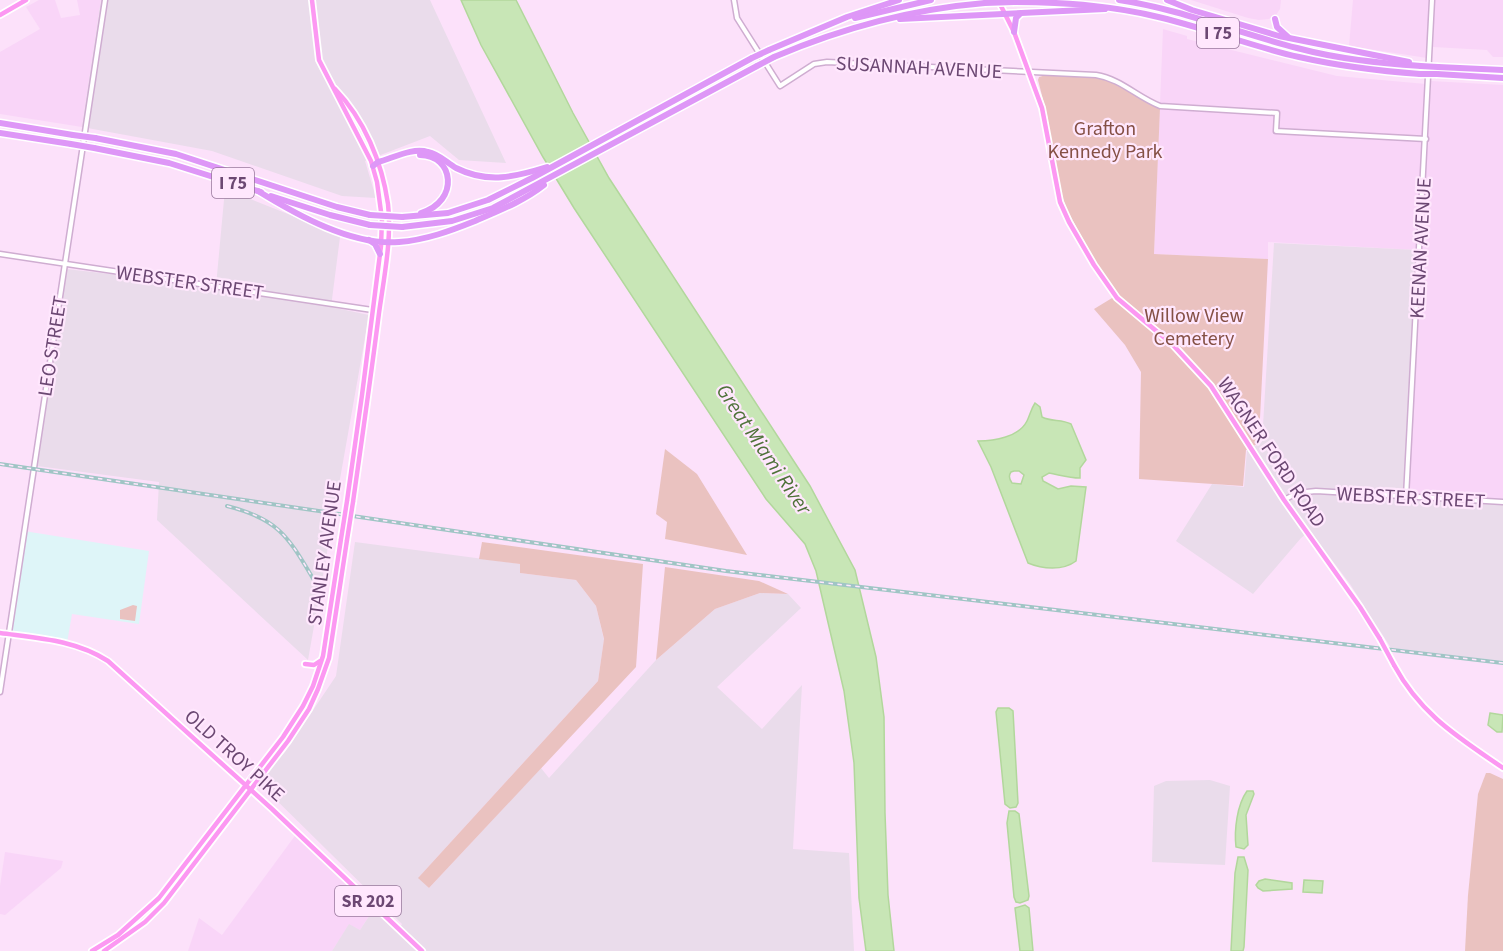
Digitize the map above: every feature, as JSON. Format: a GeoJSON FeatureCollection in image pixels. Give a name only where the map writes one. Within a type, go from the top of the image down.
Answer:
{"type":"FeatureCollection","features":[{"type":"Feature","properties":{"kind":"highway"},"geometry":{"type":"LineString","coordinates":[[823,28],[866,9],[899,0]]}},
{"type":"Feature","properties":{"kind":"highway","name":"I 75"},"geometry":{"type":"LineString","coordinates":[[0,123],[176,154],[328,204],[370,215],[411,217],[448,213],[505,192],[769,50],[823,28],[872,12],[931,0]]}},
{"type":"Feature","properties":{"kind":"highway","name":"I 75"},"geometry":{"type":"LineString","coordinates":[[1119,0],[1191,16],[1320,53],[1364,61],[1503,70]]}},
{"type":"Feature","properties":{"kind":"highway"},"geometry":{"type":"LineString","coordinates":[[1167,0],[1192,10],[1291,39],[1421,66]]}},
{"type":"Feature","properties":{"kind":"highway","name":"I 75"},"geometry":{"type":"LineString","coordinates":[[0,134],[72,144],[169,163],[330,215],[370,225],[402,227],[438,224],[493,208],[537,188],[616,142],[774,57],[833,34],[929,9],[1014,2],[1066,3],[1111,8],[1155,16],[1297,57],[1353,68],[1503,78]]}},
{"type":"Feature","properties":{"kind":"highway"},"geometry":{"type":"LineString","coordinates":[[893,18],[1096,11],[1111,8]]}},
{"type":"Feature","properties":{"kind":"highway"},"geometry":{"type":"LineString","coordinates":[[1014,32],[1016,18],[1020,14]]}},
{"type":"Feature","properties":{"kind":"highway"},"geometry":{"type":"LineString","coordinates":[[1275,19],[1277,27],[1291,39]]}},
{"type":"Feature","properties":{"kind":"highway"},"geometry":{"type":"LineString","coordinates":[[377,164],[420,151],[434,154],[452,166],[477,176],[501,178],[562,162]]}},
{"type":"Feature","properties":{"kind":"highway"},"geometry":{"type":"LineString","coordinates":[[377,164],[413,155],[424,155],[432,157],[446,171],[448,187],[443,201],[429,211],[411,217]]}},
{"type":"Feature","properties":{"kind":"highway"},"geometry":{"type":"LineString","coordinates":[[258,191],[338,232],[384,242],[411,241],[440,235],[492,214],[537,188]]}},
{"type":"Feature","properties":{"kind":"highway"},"geometry":{"type":"LineString","coordinates":[[369,240],[375,244],[380,254]]}},
{"type":"Feature","properties":{"kind":"main road"},"geometry":{"type":"LineString","coordinates":[[0,15],[26,0]]}},
{"type":"Feature","properties":{"kind":"main road","name":"STANLEY AVENUE"},"geometry":{"type":"LineString","coordinates":[[104,951],[145,922],[164,903],[288,741],[305,715],[325,673],[333,640],[380,310],[388,205],[377,164],[325,74],[318,54],[312,0]]}},
{"type":"Feature","properties":{"kind":"main road","name":"WAGNER FORD ROAD"},"geometry":{"type":"LineString","coordinates":[[998,0],[1014,32],[1042,108],[1060,202],[1094,265],[1117,298],[1173,345],[1202,374],[1284,500],[1360,607],[1412,695],[1433,717],[1503,768]]}},
{"type":"Feature","properties":{"kind":"main road","name":"STANLEY AVENUE"},"geometry":{"type":"LineString","coordinates":[[92,951],[141,917],[159,898],[283,737],[313,686],[323,656],[380,254],[384,242]]}},
{"type":"Feature","properties":{"kind":"main road","name":"OLD TROY PIKE"},"geometry":{"type":"LineString","coordinates":[[0,633],[70,644],[99,655],[117,668],[422,951]]}},
{"type":"Feature","properties":{"kind":"main road"},"geometry":{"type":"LineString","coordinates":[[305,664],[316,665],[323,656]]}},
{"type":"Feature","properties":{"kind":"street","name":"LEO STREET"},"geometry":{"type":"LineString","coordinates":[[0,692],[105,0]]}},
{"type":"Feature","properties":{"kind":"street","name":"SUSANNAH AVENUE"},"geometry":{"type":"LineString","coordinates":[[734,0],[737,18],[780,86],[814,64],[827,62],[1102,76],[1166,107],[1277,113],[1276,131],[1425,139]]}},
{"type":"Feature","properties":{"kind":"street","name":"KEENAN AVENUE"},"geometry":{"type":"LineString","coordinates":[[1406,497],[1432,0]]}},
{"type":"Feature","properties":{"kind":"street","name":"WEBSTER STREET"},"geometry":{"type":"LineString","coordinates":[[0,254],[380,310]]}},
{"type":"Feature","properties":{"kind":"street","name":"WEBSTER STREET"},"geometry":{"type":"LineString","coordinates":[[1284,500],[1297,493],[1316,491],[1503,502]]}},
{"type":"Feature","properties":{"kind":"shaded area"},"geometry":{"type":"Polygon","coordinates":[[[39,0],[55,0],[61,18],[80,15],[77,0],[101,0],[82,127],[0,114],[0,52],[40,29],[26,7],[39,0]]]}},
{"type":"Feature","properties":{"kind":"shaded area"},"geometry":{"type":"Polygon","coordinates":[[[101,0],[430,0],[506,163],[459,160],[430,136],[365,161],[376,198],[342,196],[212,151],[82,127],[101,0]]]}},
{"type":"Feature","properties":{"kind":"shaded area"},"geometry":{"type":"Polygon","coordinates":[[[1191,0],[1281,0],[1280,9],[1276,15],[1269,19],[1259,20],[1191,0]]]}},
{"type":"Feature","properties":{"kind":"shaded area"},"geometry":{"type":"Polygon","coordinates":[[[1353,0],[1430,0],[1427,58],[1349,46],[1353,0]]]}},
{"type":"Feature","properties":{"kind":"shaded area"},"geometry":{"type":"Polygon","coordinates":[[[1435,0],[1503,0],[1503,57],[1493,57],[1487,50],[1433,47],[1435,0]]]}},
{"type":"Feature","properties":{"kind":"shaded area"},"geometry":{"type":"Polygon","coordinates":[[[1163,29],[1187,36],[1187,39],[1337,76],[1426,84],[1418,250],[1268,242],[1268,259],[1154,254],[1163,29]]]}},
{"type":"Feature","properties":{"kind":"shaded area"},"geometry":{"type":"Polygon","coordinates":[[[1431,81],[1503,85],[1503,500],[1420,496],[1412,495],[1409,490],[1431,81]]]}},
{"type":"Feature","properties":{"kind":"shaded area"},"geometry":{"type":"Polygon","coordinates":[[[225,189],[340,237],[331,307],[369,315],[308,660],[157,520],[159,482],[37,466],[66,269],[216,286],[225,189]]]}},
{"type":"Feature","properties":{"kind":"shaded area"},"geometry":{"type":"Polygon","coordinates":[[[1274,243],[1418,250],[1406,498],[1503,504],[1503,661],[1391,648],[1350,584],[1310,531],[1301,538],[1253,594],[1176,541],[1212,484],[1244,487],[1247,450],[1262,442],[1274,243]]]}},
{"type":"Feature","properties":{"kind":"shaded area"},"geometry":{"type":"Polygon","coordinates":[[[24,531],[149,551],[139,624],[72,614],[67,643],[8,634],[24,531]]]}},
{"type":"Feature","properties":{"kind":"shaded area"},"geometry":{"type":"Polygon","coordinates":[[[355,542],[521,564],[520,573],[576,580],[596,606],[604,640],[598,681],[419,877],[429,888],[541,768],[549,778],[656,660],[715,609],[760,593],[788,594],[801,608],[717,687],[762,729],[802,685],[793,849],[849,853],[854,951],[332,951],[349,924],[360,930],[375,907],[399,929],[402,924],[257,781],[285,752],[336,676],[355,542]]]}},
{"type":"Feature","properties":{"kind":"shaded area"},"geometry":{"type":"Polygon","coordinates":[[[1210,780],[1230,786],[1225,865],[1152,862],[1154,786],[1166,781],[1210,780]]]}},
{"type":"Feature","properties":{"kind":"shaded area"},"geometry":{"type":"Polygon","coordinates":[[[297,833],[375,907],[360,930],[349,925],[332,951],[188,951],[199,918],[222,935],[297,833]]]}},
{"type":"Feature","properties":{"kind":"shaded area"},"geometry":{"type":"Polygon","coordinates":[[[5,852],[63,861],[61,868],[5,915],[0,914],[0,886],[5,852]]]}},
{"type":"Feature","properties":{"kind":"green space","name":"Willow View Cemetery"},"geometry":{"type":"Polygon","coordinates":[[[1046,75],[1090,76],[1107,79],[1160,108],[1154,254],[1268,259],[1259,438],[1257,444],[1246,450],[1243,486],[1139,479],[1141,372],[1125,345],[1094,309],[1117,295],[1099,268],[1066,208],[1058,182],[1047,115],[1038,80],[1039,77],[1046,75]]]}},
{"type":"Feature","properties":{"kind":"green space"},"geometry":{"type":"Polygon","coordinates":[[[665,449],[697,474],[747,555],[665,539],[667,522],[656,514],[665,449]]]}},
{"type":"Feature","properties":{"kind":"green space"},"geometry":{"type":"Polygon","coordinates":[[[482,542],[643,564],[636,667],[429,888],[418,878],[598,681],[604,639],[596,606],[576,580],[520,573],[520,564],[479,559],[482,542]]]}},
{"type":"Feature","properties":{"kind":"green space"},"geometry":{"type":"Polygon","coordinates":[[[665,567],[759,581],[788,594],[760,593],[715,609],[656,660],[665,567]]]}},
{"type":"Feature","properties":{"kind":"green space"},"geometry":{"type":"Polygon","coordinates":[[[133,605],[137,606],[135,621],[120,619],[120,610],[133,605]]]}},
{"type":"Feature","properties":{"kind":"green space"},"geometry":{"type":"Polygon","coordinates":[[[1486,773],[1503,779],[1503,951],[1465,951],[1478,794],[1486,773]]]}},
{"type":"Feature","properties":{"kind":"water","name":"Great Miami River"},"geometry":{"type":"Polygon","coordinates":[[[461,0],[516,0],[573,113],[609,178],[810,486],[855,570],[876,657],[884,717],[888,895],[894,951],[866,951],[859,898],[854,763],[844,691],[816,571],[805,544],[766,499],[574,208],[481,45],[461,0]]]}},
{"type":"Feature","properties":{"kind":"water"},"geometry":{"type":"Polygon","coordinates":[[[1035,403],[1040,407],[1042,417],[1071,424],[1086,460],[1080,468],[1080,478],[1049,473],[1042,477],[1043,481],[1058,489],[1071,486],[1086,487],[1076,561],[1059,568],[1046,568],[1028,563],[991,467],[978,441],[998,439],[1018,431],[1027,421],[1035,403]],[[1019,471],[1010,473],[1009,478],[1012,483],[1021,484],[1024,475],[1019,471]]]}},
{"type":"Feature","properties":{"kind":"water"},"geometry":{"type":"Polygon","coordinates":[[[998,708],[1009,708],[1013,711],[1018,803],[1016,807],[1010,808],[1005,804],[996,712],[998,708]]]}},
{"type":"Feature","properties":{"kind":"water"},"geometry":{"type":"Polygon","coordinates":[[[1490,713],[1503,715],[1502,732],[1497,732],[1488,725],[1490,713]]]}},
{"type":"Feature","properties":{"kind":"water"},"geometry":{"type":"Polygon","coordinates":[[[1247,791],[1253,791],[1254,794],[1246,815],[1248,845],[1244,849],[1236,847],[1235,833],[1239,810],[1247,791]]]}},
{"type":"Feature","properties":{"kind":"water"},"geometry":{"type":"Polygon","coordinates":[[[1009,811],[1019,814],[1029,896],[1028,900],[1020,903],[1016,902],[1014,897],[1007,823],[1009,811]]]}},
{"type":"Feature","properties":{"kind":"water"},"geometry":{"type":"Polygon","coordinates":[[[1238,857],[1244,857],[1248,870],[1244,947],[1243,951],[1231,951],[1235,873],[1238,857]]]}},
{"type":"Feature","properties":{"kind":"water"},"geometry":{"type":"Polygon","coordinates":[[[1265,879],[1292,883],[1292,889],[1263,891],[1256,885],[1265,879]]]}},
{"type":"Feature","properties":{"kind":"water"},"geometry":{"type":"Polygon","coordinates":[[[1304,880],[1323,881],[1322,893],[1303,892],[1304,880]]]}},
{"type":"Feature","properties":{"kind":"water"},"geometry":{"type":"Polygon","coordinates":[[[1025,905],[1029,908],[1033,951],[1020,951],[1015,908],[1025,905]]]}},
{"type":"Feature","properties":{"kind":"railway"},"geometry":{"type":"LineString","coordinates":[[0,464],[726,571],[1503,663]]}},
{"type":"Feature","properties":{"kind":"railway"},"geometry":{"type":"LineString","coordinates":[[227,506],[246,512],[272,525],[291,543],[317,585]]}},
{"type":"Feature","properties":{"kind":"park label","name":"Grafton Kennedy Park"},"geometry":{"type":"Point","coordinates":[1105,140]}}]}
